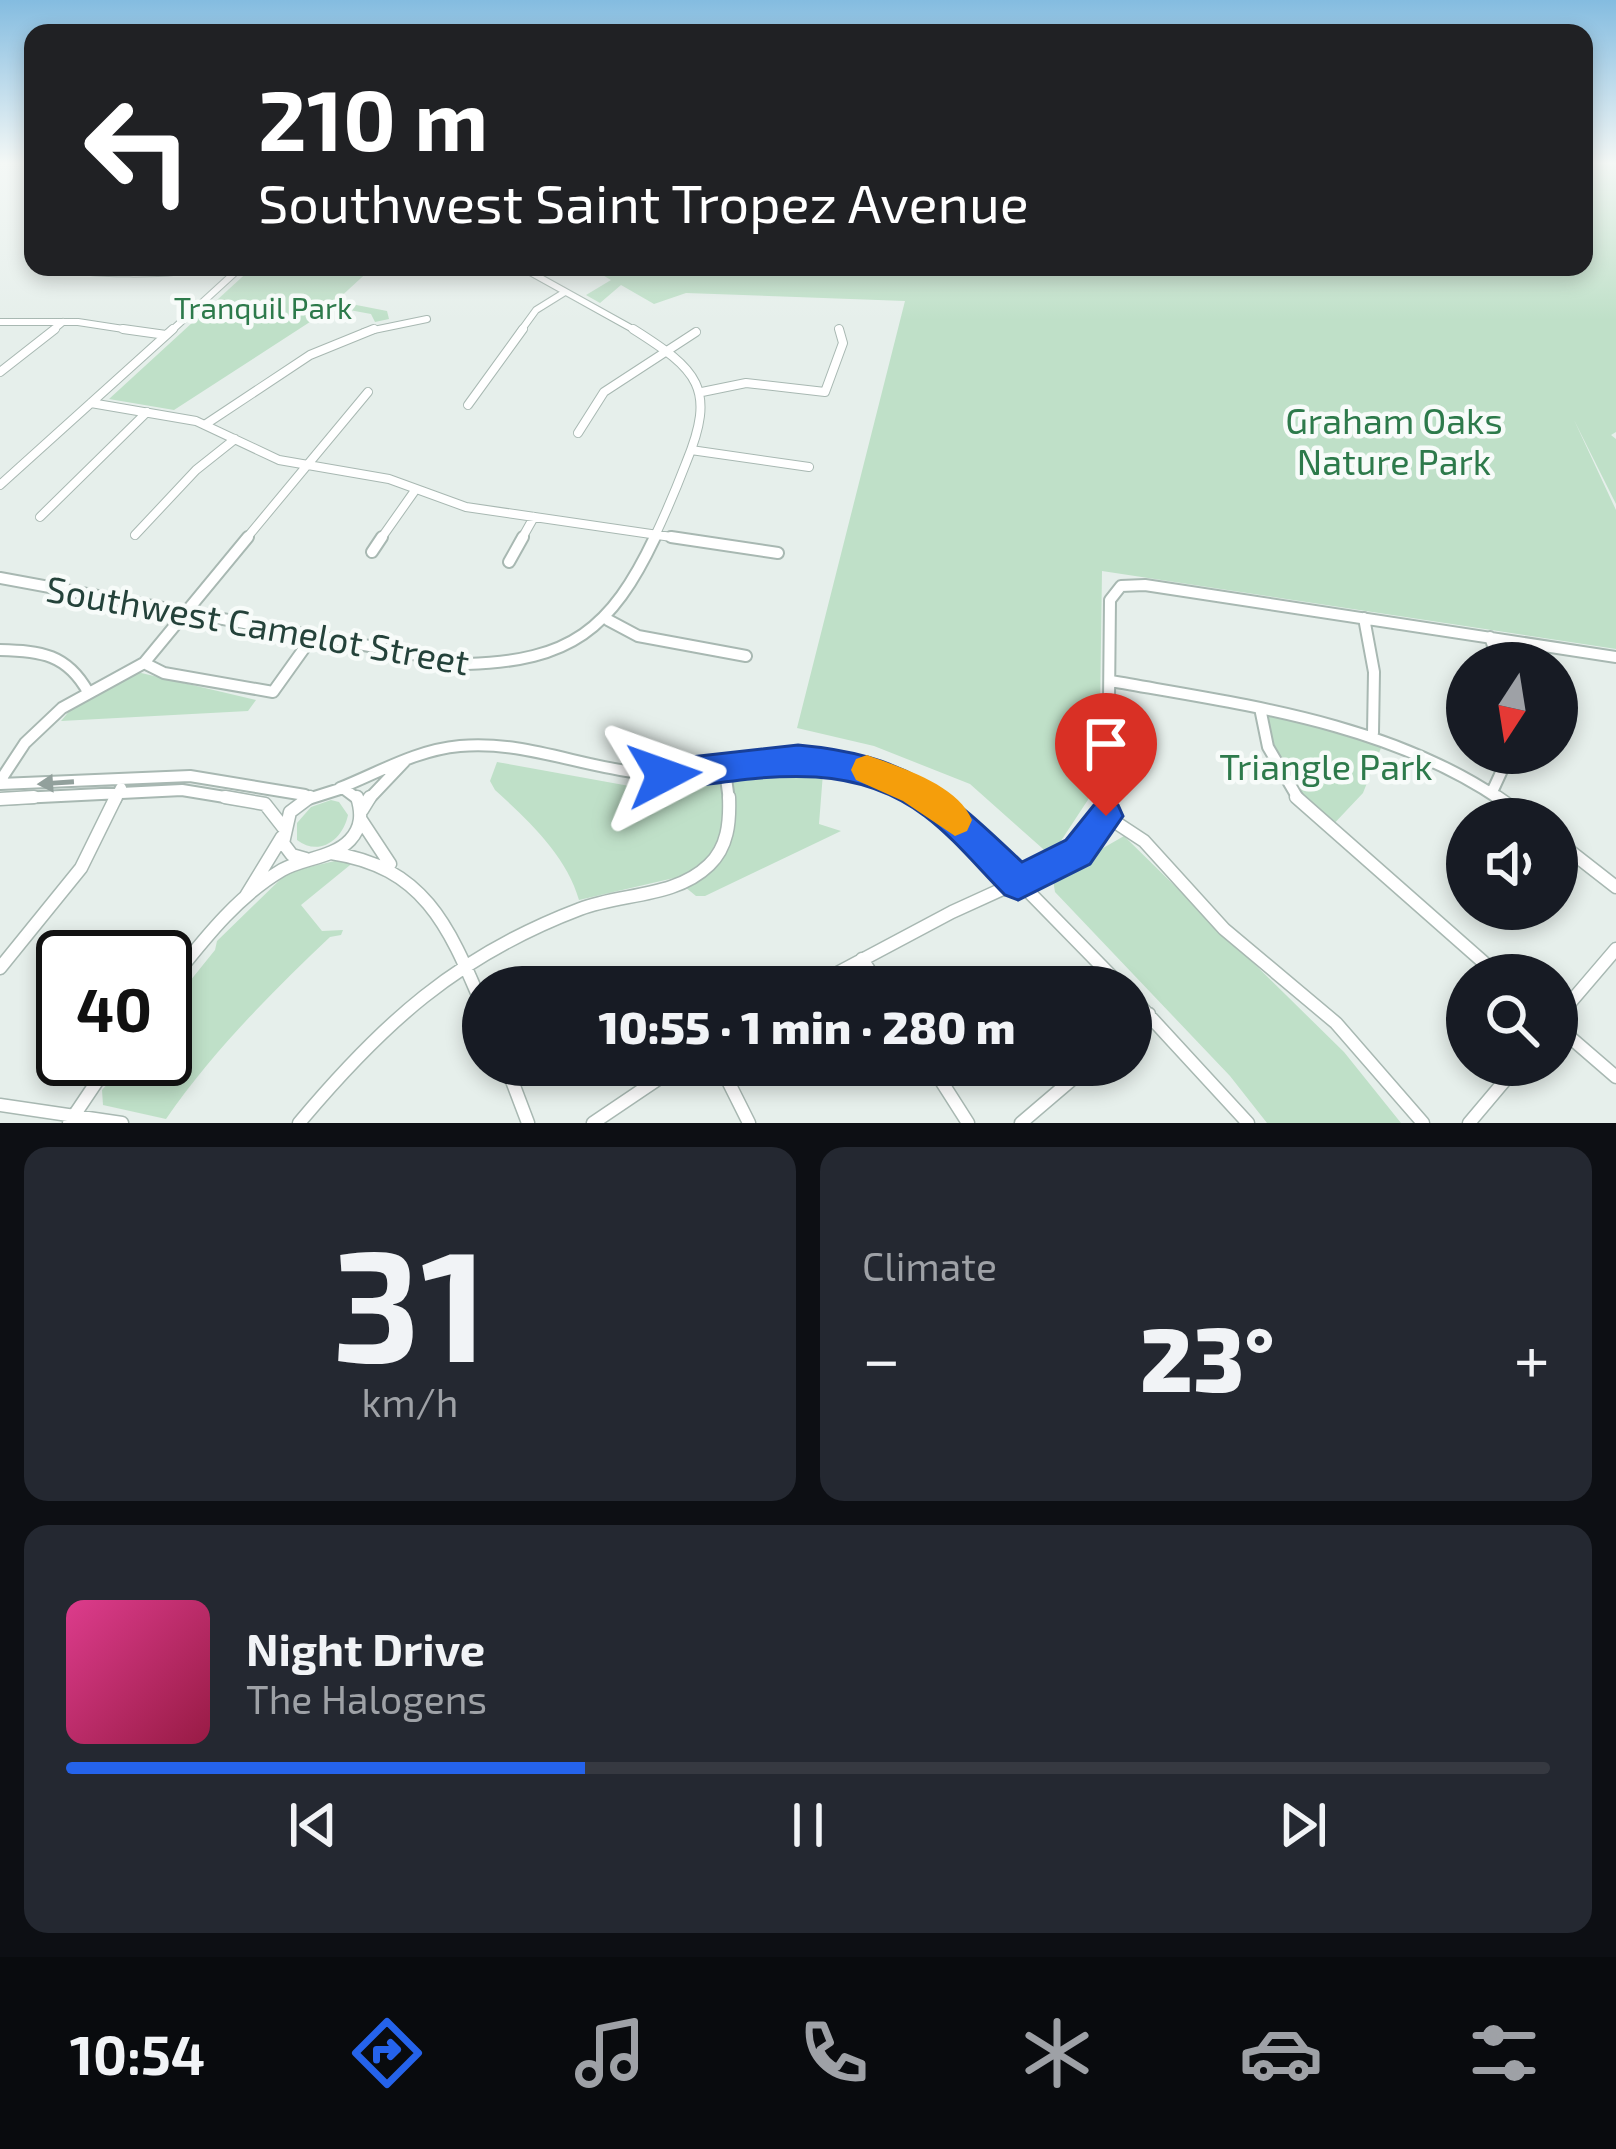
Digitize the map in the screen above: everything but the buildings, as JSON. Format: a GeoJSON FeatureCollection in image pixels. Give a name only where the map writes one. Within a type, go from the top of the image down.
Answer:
{"type":"FeatureCollection","features":[{"type":"Feature","properties":{"kind":"street"},"geometry":{"type":"LineString","coordinates":[[0,485],[231,276]]}},
{"type":"Feature","properties":{"kind":"street"},"geometry":{"type":"LineString","coordinates":[[537,276],[664,351],[682,364],[701,392],[746,383],[825,392],[843,343],[839,328]]}},
{"type":"Feature","properties":{"kind":"street"},"geometry":{"type":"LineString","coordinates":[[468,406],[536,310],[565,292]]}},
{"type":"Feature","properties":{"kind":"street"},"geometry":{"type":"LineString","coordinates":[[206,424],[317,349],[374,327],[427,319]]}},
{"type":"Feature","properties":{"kind":"street"},"geometry":{"type":"LineString","coordinates":[[2,322],[63,322],[166,335]]}},
{"type":"Feature","properties":{"kind":"street"},"geometry":{"type":"LineString","coordinates":[[0,372],[63,322]]}},
{"type":"Feature","properties":{"kind":"street"},"geometry":{"type":"LineString","coordinates":[[578,433],[604,392],[697,332]]}},
{"type":"Feature","properties":{"kind":"street"},"geometry":{"type":"LineString","coordinates":[[0,783],[43,724],[88,692],[144,663],[368,392]]}},
{"type":"Feature","properties":{"kind":"street","name":"Southwest Camelot Street"},"geometry":{"type":"LineString","coordinates":[[0,578],[467,664],[504,666],[566,647],[608,620],[633,586],[702,422],[701,392]]}},
{"type":"Feature","properties":{"kind":"street"},"geometry":{"type":"LineString","coordinates":[[92,404],[206,424],[279,460],[389,479],[466,507],[778,553]]}},
{"type":"Feature","properties":{"kind":"street"},"geometry":{"type":"LineString","coordinates":[[40,517],[146,412]]}},
{"type":"Feature","properties":{"kind":"street"},"geometry":{"type":"LineString","coordinates":[[135,535],[196,470],[235,439]]}},
{"type":"Feature","properties":{"kind":"street"},"geometry":{"type":"LineString","coordinates":[[692,450],[809,467]]}},
{"type":"Feature","properties":{"kind":"street"},"geometry":{"type":"LineString","coordinates":[[372,552],[416,489]]}},
{"type":"Feature","properties":{"kind":"street"},"geometry":{"type":"LineString","coordinates":[[509,562],[534,517]]}},
{"type":"Feature","properties":{"kind":"street"},"geometry":{"type":"LineString","coordinates":[[849,966],[1078,852],[1106,816],[1110,600],[1121,586],[1144,584],[1616,657]]}},
{"type":"Feature","properties":{"kind":"street"},"geometry":{"type":"LineString","coordinates":[[1364,618],[1374,672],[1373,733]]}},
{"type":"Feature","properties":{"kind":"street"},"geometry":{"type":"LineString","coordinates":[[608,620],[638,636],[746,656]]}},
{"type":"Feature","properties":{"kind":"street"},"geometry":{"type":"LineString","coordinates":[[144,663],[164,673],[273,692],[313,636]]}},
{"type":"Feature","properties":{"kind":"street"},"geometry":{"type":"LineString","coordinates":[[1490,638],[1491,642]]}},
{"type":"Feature","properties":{"kind":"street"},"geometry":{"type":"LineString","coordinates":[[0,650],[57,656],[74,666],[88,692]]}},
{"type":"Feature","properties":{"kind":"street"},"geometry":{"type":"LineString","coordinates":[[1111,681],[1373,733],[1436,759],[1500,798]]}},
{"type":"Feature","properties":{"kind":"street"},"geometry":{"type":"LineString","coordinates":[[1260,708],[1268,747],[1290,790],[1328,830],[1473,954]]}},
{"type":"Feature","properties":{"kind":"street"},"geometry":{"type":"LineString","coordinates":[[0,783],[190,776],[310,794],[340,788],[390,761],[443,747],[477,745],[639,773],[725,771],[812,759],[853,764],[898,781],[946,812],[1101,966]]}},
{"type":"Feature","properties":{"kind":"street"},"geometry":{"type":"LineString","coordinates":[[246,896],[306,859],[331,853],[352,837],[377,786],[408,758]]}},
{"type":"Feature","properties":{"kind":"street"},"geometry":{"type":"LineString","coordinates":[[468,966],[583,907],[670,887],[697,874],[714,860],[728,832],[725,771]]}},
{"type":"Feature","properties":{"kind":"street"},"geometry":{"type":"LineString","coordinates":[[1492,792],[1500,774]]}},
{"type":"Feature","properties":{"kind":"street"},"geometry":{"type":"LineString","coordinates":[[0,968],[88,857],[125,777]]}},
{"type":"Feature","properties":{"kind":"street"},"geometry":{"type":"LineString","coordinates":[[340,788],[353,794],[367,837],[441,918],[465,966]]}},
{"type":"Feature","properties":{"kind":"street"},"geometry":{"type":"LineString","coordinates":[[0,800],[202,791],[245,798],[271,808],[288,851],[306,859]]}},
{"type":"Feature","properties":{"kind":"street"},"geometry":{"type":"LineString","coordinates":[[192,957],[246,896],[293,808],[310,794]]}},
{"type":"Feature","properties":{"kind":"street"},"geometry":{"type":"LineString","coordinates":[[1106,816],[1144,842],[1224,928],[1336,1023],[1423,1123]]}},
{"type":"Feature","properties":{"kind":"street"},"geometry":{"type":"LineString","coordinates":[[331,853],[390,864]]}},
{"type":"Feature","properties":{"kind":"street"},"geometry":{"type":"LineString","coordinates":[[1578,857],[1616,887]]}},
{"type":"Feature","properties":{"kind":"street"},"geometry":{"type":"LineString","coordinates":[[0,947],[16,947]]}},
{"type":"Feature","properties":{"kind":"street"},"geometry":{"type":"LineString","coordinates":[[1578,996],[1616,949]]}},
{"type":"Feature","properties":{"kind":"street"},"geometry":{"type":"LineString","coordinates":[[862,959],[866,966]]}},
{"type":"Feature","properties":{"kind":"street"},"geometry":{"type":"LineString","coordinates":[[299,1123],[383,1028],[462,970]]}},
{"type":"Feature","properties":{"kind":"street"},"geometry":{"type":"LineString","coordinates":[[1152,1017],[1248,1123]]}},
{"type":"Feature","properties":{"kind":"street"},"geometry":{"type":"LineString","coordinates":[[1578,1042],[1616,1077]]}},
{"type":"Feature","properties":{"kind":"street"},"geometry":{"type":"LineString","coordinates":[[72,1119],[94,1086]]}},
{"type":"Feature","properties":{"kind":"street"},"geometry":{"type":"LineString","coordinates":[[514,1086],[528,1123]]}},
{"type":"Feature","properties":{"kind":"street"},"geometry":{"type":"LineString","coordinates":[[593,1123],[648,1086]]}},
{"type":"Feature","properties":{"kind":"street"},"geometry":{"type":"LineString","coordinates":[[730,1086],[749,1123]]}},
{"type":"Feature","properties":{"kind":"street"},"geometry":{"type":"LineString","coordinates":[[944,1086],[968,1123]]}},
{"type":"Feature","properties":{"kind":"street"},"geometry":{"type":"LineString","coordinates":[[1021,1123],[1064,1086]]}},
{"type":"Feature","properties":{"kind":"street"},"geometry":{"type":"LineString","coordinates":[[1469,1123],[1500,1086]]}},
{"type":"Feature","properties":{"kind":"street"},"geometry":{"type":"LineString","coordinates":[[0,1105],[122,1123]]}},
{"type":"Feature","properties":{"kind":"green space","name":"Graham Oaks Nature Park"},"geometry":{"type":"Polygon","coordinates":[[[1593,215],[1616,215],[1616,432],[1611,435],[1616,439],[1616,504],[1574,420],[1616,510],[1616,649],[1102,571],[1099,783],[1051,856],[970,784],[874,746],[797,728],[905,301],[686,293],[654,304],[621,285],[600,303],[586,295],[611,280],[604,276],[1593,276],[1593,215]]]}},
{"type":"Feature","properties":{"kind":"green space","name":"Tranquil Park"},"geometry":{"type":"Polygon","coordinates":[[[243,276],[363,276],[336,301],[387,311],[389,319],[375,322],[371,314],[333,307],[174,410],[109,399],[243,276]]]}},
{"type":"Feature","properties":{"kind":"green space"},"geometry":{"type":"Polygon","coordinates":[[[137,672],[256,700],[248,711],[61,721],[71,709],[137,672]]]}},
{"type":"Feature","properties":{"kind":"green space","name":"Triangle Park"},"geometry":{"type":"Polygon","coordinates":[[[1260,708],[1385,738],[1363,793],[1328,830],[1281,778],[1260,708]]]}},
{"type":"Feature","properties":{"kind":"green space"},"geometry":{"type":"Polygon","coordinates":[[[497,762],[635,787],[823,773],[819,824],[841,831],[705,896],[696,896],[674,878],[579,900],[556,854],[495,790],[490,781],[497,762]]]}},
{"type":"Feature","properties":{"kind":"green space"},"geometry":{"type":"Polygon","coordinates":[[[339,802],[348,815],[341,832],[321,846],[297,840],[297,823],[311,807],[339,802]]]}},
{"type":"Feature","properties":{"kind":"green space"},"geometry":{"type":"Polygon","coordinates":[[[1124,836],[1344,1052],[1401,1123],[1267,1123],[1230,1076],[1152,994],[1152,966],[1125,966],[1055,892],[1053,880],[1124,836]]]}},
{"type":"Feature","properties":{"kind":"green space"},"geometry":{"type":"Polygon","coordinates":[[[355,861],[301,905],[322,931],[343,930],[341,935],[330,937],[264,1002],[192,1085],[192,979],[217,941],[288,872],[355,861]]]}},
{"type":"Feature","properties":{"kind":"green space"},"geometry":{"type":"Polygon","coordinates":[[[106,1086],[191,1086],[166,1119],[103,1105],[106,1086]]]}},
{"type":"Feature","properties":{"kind":"slow traffic"},"geometry":{"type":"LineString","coordinates":[[867,770],[915,790],[955,820]]}},
{"type":"Feature","properties":{"kind":"route"},"geometry":{"type":"LineString","coordinates":[[664,775],[798,759],[853,764],[898,781],[939,806],[1018,882],[1078,852],[1106,816]]}}]}
